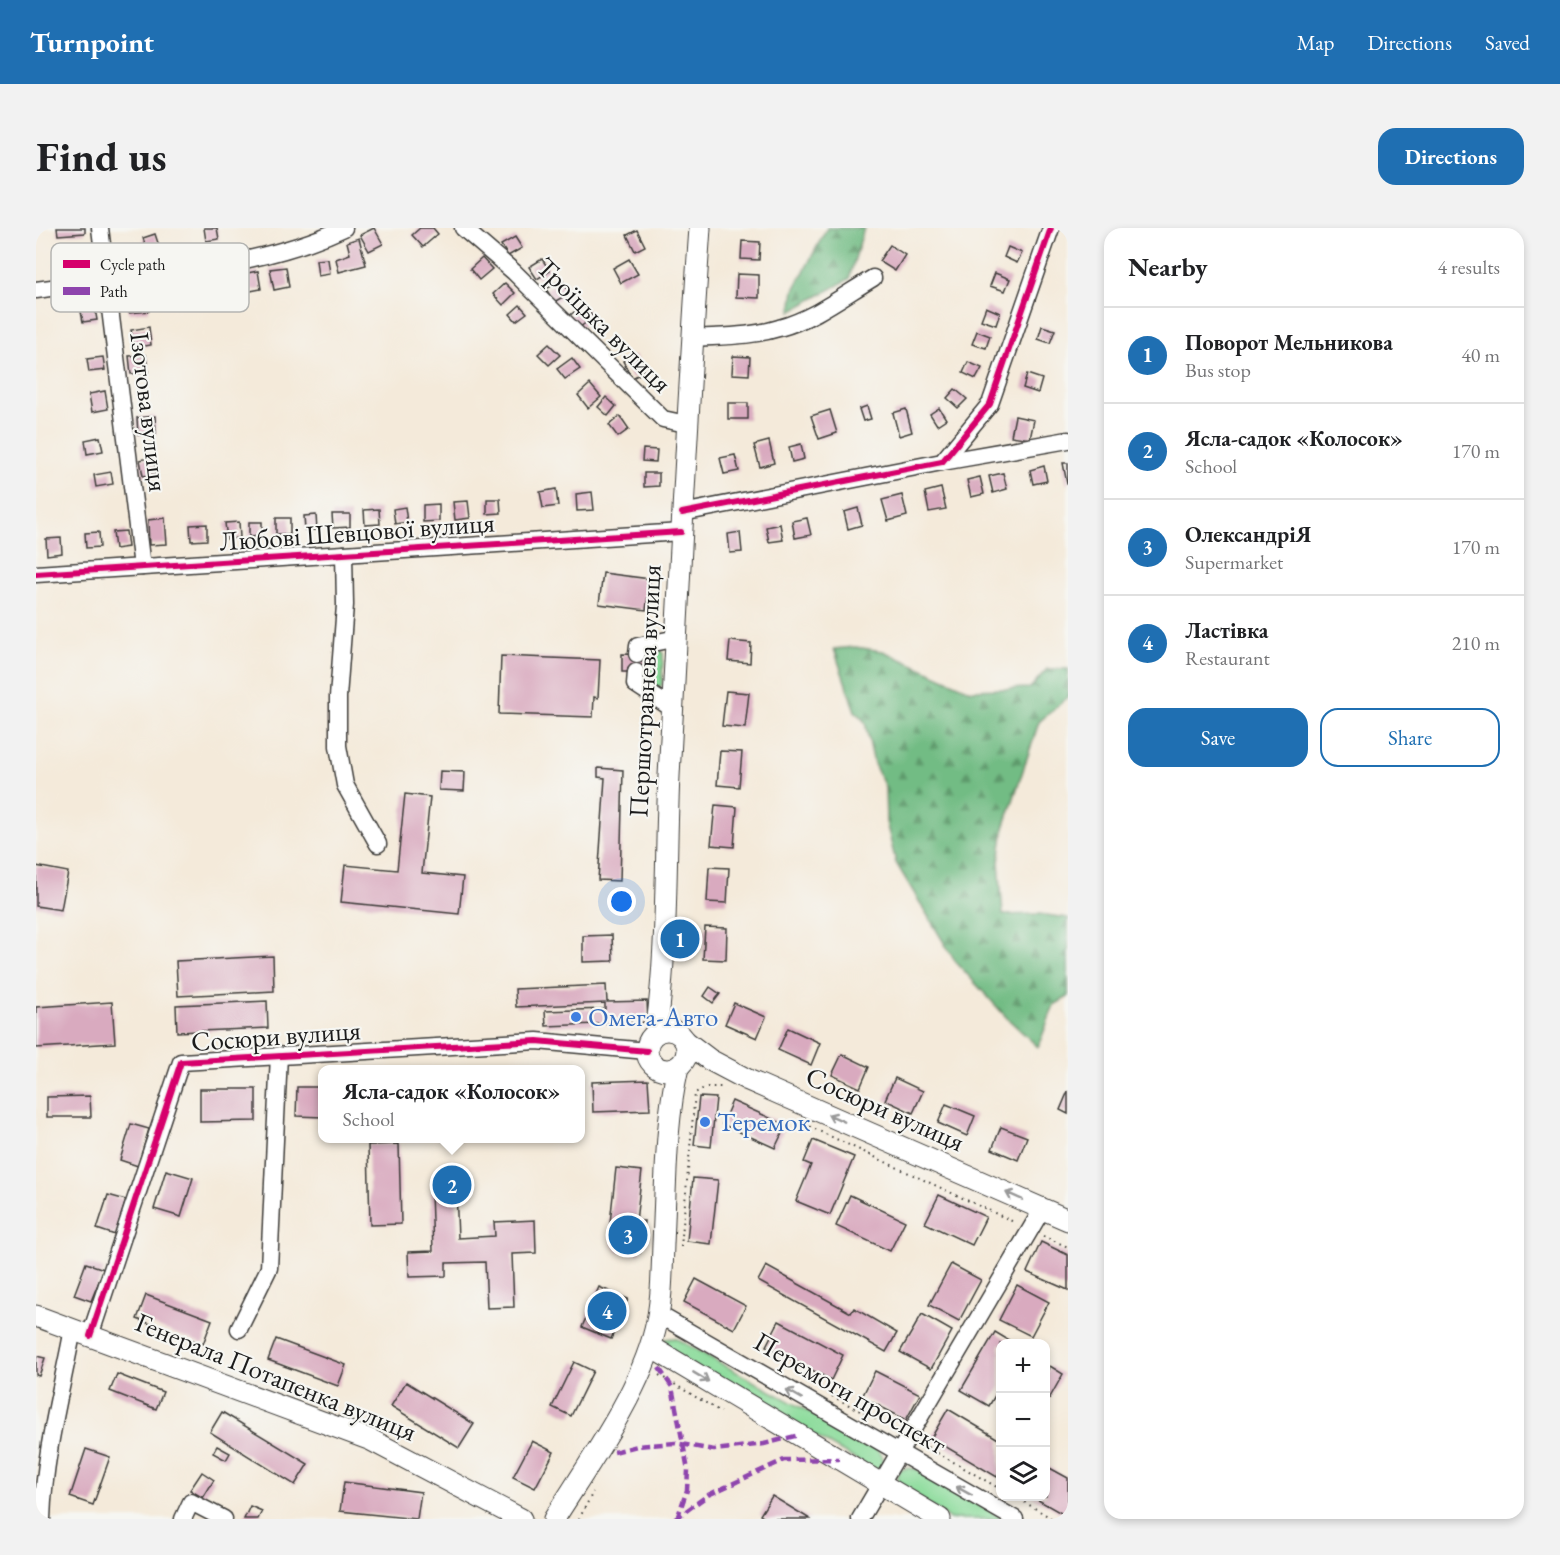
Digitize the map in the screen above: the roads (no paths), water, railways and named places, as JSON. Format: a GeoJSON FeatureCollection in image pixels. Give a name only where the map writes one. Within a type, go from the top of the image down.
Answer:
{"type":"FeatureCollection","features":[{"type":"Feature","properties":{"kind":"main road","name":"Першотравнева вулиця"},"geometry":{"type":"LineString","coordinates":[[650,1047],[664,978],[681,522],[699,228]]}},
{"type":"Feature","properties":{"kind":"main road","name":"Першотравнева вулиця"},"geometry":{"type":"LineString","coordinates":[[664,978],[684,1039]]}},
{"type":"Feature","properties":{"kind":"main road"},"geometry":{"type":"LineString","coordinates":[[554,1519],[614,1425],[651,1347],[658,1314],[669,1108],[678,1067],[685,1058],[684,1039],[670,1030],[650,1047]]}},
{"type":"Feature","properties":{"kind":"main road","name":"Сосюри вулиця"},"geometry":{"type":"LineString","coordinates":[[684,1039],[710,1060],[748,1080],[1068,1220]]}},
{"type":"Feature","properties":{"kind":"main road"},"geometry":{"type":"LineString","coordinates":[[650,1047],[661,1069],[678,1067]]}},
{"type":"Feature","properties":{"kind":"main road"},"geometry":{"type":"LineString","coordinates":[[650,1047],[669,1108]]}},
{"type":"Feature","properties":{"kind":"main road","name":"Генерала Потапенка вулиця"},"geometry":{"type":"LineString","coordinates":[[36,1316],[86,1329],[371,1440],[521,1519]]}},
{"type":"Feature","properties":{"kind":"main road"},"geometry":{"type":"LineString","coordinates":[[651,1347],[940,1519]]}},
{"type":"Feature","properties":{"kind":"street","name":"Ізотова вулиця"},"geometry":{"type":"LineString","coordinates":[[100,228],[102,243]]}},
{"type":"Feature","properties":{"kind":"street"},"geometry":{"type":"LineString","coordinates":[[249,257],[313,243],[344,228]]}},
{"type":"Feature","properties":{"kind":"street","name":"Троїцька вулиця"},"geometry":{"type":"LineString","coordinates":[[464,228],[514,272],[663,419],[686,424]]}},
{"type":"Feature","properties":{"kind":"street"},"geometry":{"type":"LineString","coordinates":[[942,462],[990,404],[1052,228]]}},
{"type":"Feature","properties":{"kind":"street"},"geometry":{"type":"LineString","coordinates":[[692,338],[751,334],[779,328],[804,319],[873,278]]}},
{"type":"Feature","properties":{"kind":"street"},"geometry":{"type":"LineString","coordinates":[[36,290],[51,288]]}},
{"type":"Feature","properties":{"kind":"street","name":"Ізотова вулиця"},"geometry":{"type":"LineString","coordinates":[[111,312],[142,567]]}},
{"type":"Feature","properties":{"kind":"street","name":"Любові Шевцової вулиця"},"geometry":{"type":"LineString","coordinates":[[36,574],[344,554],[681,522],[942,462],[1068,440]]}},
{"type":"Feature","properties":{"kind":"street"},"geometry":{"type":"LineString","coordinates":[[344,554],[345,605],[338,697],[338,746],[345,785],[378,844]]}},
{"type":"Feature","properties":{"kind":"street"},"geometry":{"type":"LineString","coordinates":[[637,654],[638,646],[677,638]]}},
{"type":"Feature","properties":{"kind":"street"},"geometry":{"type":"LineString","coordinates":[[636,672],[635,684],[673,710]]}},
{"type":"Feature","properties":{"kind":"street","name":"Сосюри вулиця"},"geometry":{"type":"LineString","coordinates":[[86,1329],[181,1062],[537,1041],[650,1047]]}},
{"type":"Feature","properties":{"kind":"street"},"geometry":{"type":"LineString","coordinates":[[239,1329],[269,1268],[279,1055]]}},
{"type":"Feature","properties":{"kind":"street"},"geometry":{"type":"LineString","coordinates":[[860,1519],[1043,1208]]}},
{"type":"Feature","properties":{"kind":"street","name":"Перемоги проспект"},"geometry":{"type":"LineString","coordinates":[[658,1314],[898,1454],[1015,1519]]}},
{"type":"Feature","properties":{"kind":"street"},"geometry":{"type":"LineString","coordinates":[[42,1519],[46,1471],[86,1329]]}},
{"type":"Feature","properties":{"kind":"street"},"geometry":{"type":"LineString","coordinates":[[183,1519],[191,1502],[224,1519]]}},
{"type":"Feature","properties":{"kind":"place","name":"Поворот Мельникова"},"geometry":{"type":"Point","coordinates":[680,939]}},
{"type":"Feature","properties":{"kind":"place","name":"Омега-Авто"},"geometry":{"type":"Point","coordinates":[576,1017]}},
{"type":"Feature","properties":{"kind":"place","name":"Теремок"},"geometry":{"type":"Point","coordinates":[705,1122]}},
{"type":"Feature","properties":{"kind":"place","name":"Ясла-садок «Колосок»"},"geometry":{"type":"Point","coordinates":[452,1185]}},
{"type":"Feature","properties":{"kind":"place","name":"ОлександріЯ"},"geometry":{"type":"Point","coordinates":[628,1235]}},
{"type":"Feature","properties":{"kind":"place","name":"Ластівка"},"geometry":{"type":"Point","coordinates":[607,1311]}}]}
